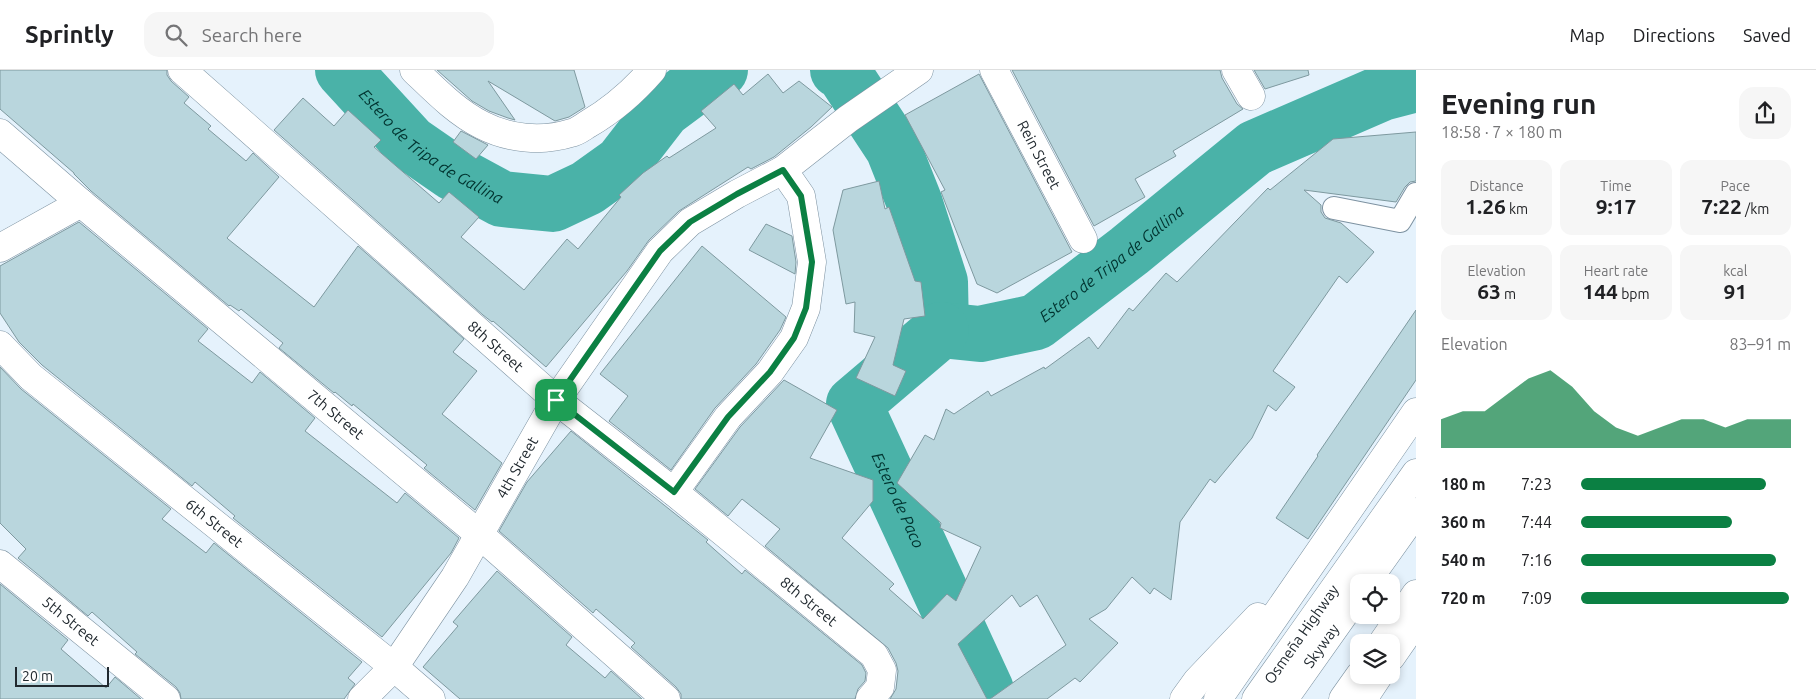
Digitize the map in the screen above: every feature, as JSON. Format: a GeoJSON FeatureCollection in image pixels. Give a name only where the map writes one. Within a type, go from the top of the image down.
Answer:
{"type":"FeatureCollection","features":[{"type":"Feature","properties":{"kind":"main road","name":"8th Street"},"geometry":{"type":"LineString","coordinates":[[182,70],[556,400],[674,492],[874,655],[882,670],[880,687],[870,699]]}},
{"type":"Feature","properties":{"kind":"main road"},"geometry":{"type":"LineString","coordinates":[[414,70],[458,108],[482,125],[507,135],[538,139],[573,133],[598,118],[621,101],[652,70]]}},
{"type":"Feature","properties":{"kind":"main road","name":"4th Street"},"geometry":{"type":"LineString","coordinates":[[362,699],[394,667],[455,577],[556,400],[660,251],[690,222],[737,194],[783,170],[848,119],[920,70]]}},
{"type":"Feature","properties":{"kind":"main road","name":"Rein Street"},"geometry":{"type":"LineString","coordinates":[[994,70],[1083,239]]}},
{"type":"Feature","properties":{"kind":"main road"},"geometry":{"type":"LineString","coordinates":[[1236,70],[1252,96]]}},
{"type":"Feature","properties":{"kind":"main road","name":"7th Street"},"geometry":{"type":"LineString","coordinates":[[0,133],[81,203],[480,535],[666,699]]}},
{"type":"Feature","properties":{"kind":"main road"},"geometry":{"type":"LineString","coordinates":[[674,492],[728,417],[770,372],[794,338],[806,308],[812,262],[801,196],[783,170]]}},
{"type":"Feature","properties":{"kind":"main road"},"geometry":{"type":"LineString","coordinates":[[0,248],[81,203]]}},
{"type":"Feature","properties":{"kind":"main road","name":"6th Street"},"geometry":{"type":"LineString","coordinates":[[0,345],[31,377],[432,699]]}},
{"type":"Feature","properties":{"kind":"main road"},"geometry":{"type":"LineString","coordinates":[[1218,699],[1416,412]]}},
{"type":"Feature","properties":{"kind":"main road","name":"Osmeña Highway"},"geometry":{"type":"LineString","coordinates":[[1256,699],[1416,473]]}},
{"type":"Feature","properties":{"kind":"main road"},"geometry":{"type":"LineString","coordinates":[[1372,574],[1416,512]]}},
{"type":"Feature","properties":{"kind":"main road"},"geometry":{"type":"LineString","coordinates":[[1184,699],[1197,681],[1318,554]]}},
{"type":"Feature","properties":{"kind":"main road","name":"5th Street"},"geometry":{"type":"LineString","coordinates":[[0,564],[166,699]]}},
{"type":"Feature","properties":{"kind":"main road"},"geometry":{"type":"LineString","coordinates":[[1388,634],[1416,594]]}},
{"type":"Feature","properties":{"kind":"main road","name":"Skyway"},"geometry":{"type":"LineString","coordinates":[[1284,699],[1350,606]]}},
{"type":"Feature","properties":{"kind":"main road"},"geometry":{"type":"LineString","coordinates":[[1400,644],[1416,621]]}},
{"type":"Feature","properties":{"kind":"main road"},"geometry":{"type":"LineString","coordinates":[[1343,699],[1354,684]]}},
{"type":"Feature","properties":{"kind":"main road"},"geometry":{"type":"LineString","coordinates":[[1363,699],[1373,684]]}},
{"type":"Feature","properties":{"kind":"street"},"geometry":{"type":"LineString","coordinates":[[1334,208],[1400,221],[1416,194]]}},
{"type":"Feature","properties":{"kind":"building"},"geometry":{"type":"Polygon","coordinates":[[[0,70],[167,70],[167,75],[171,81],[189,97],[184,103],[211,126],[208,129],[246,161],[253,153],[279,177],[228,239],[314,307],[358,246],[464,339],[453,352],[477,371],[442,414],[502,463],[475,510],[424,468],[427,465],[353,404],[352,406],[334,393],[279,348],[283,343],[241,309],[239,311],[229,306],[91,191],[74,173],[0,109],[0,70]]]}},
{"type":"Feature","properties":{"kind":"building"},"geometry":{"type":"Polygon","coordinates":[[[437,70],[574,70],[585,107],[569,117],[555,121],[488,81],[515,120],[489,111],[472,101],[437,70]]]}},
{"type":"Feature","properties":{"kind":"building"},"geometry":{"type":"Polygon","coordinates":[[[1012,70],[1220,70],[1222,78],[1237,104],[1243,109],[1173,151],[1176,156],[1135,179],[1145,197],[1094,226],[1012,70]]]}},
{"type":"Feature","properties":{"kind":"building"},"geometry":{"type":"Polygon","coordinates":[[[1254,70],[1308,70],[1309,75],[1265,89],[1254,70]]]}},
{"type":"Feature","properties":{"kind":"building"},"geometry":{"type":"Polygon","coordinates":[[[768,74],[783,93],[799,81],[832,107],[774,157],[751,169],[748,167],[679,211],[649,240],[627,271],[546,367],[493,321],[483,315],[274,130],[303,98],[334,126],[348,110],[381,140],[374,147],[439,203],[449,192],[479,217],[461,237],[524,290],[567,239],[578,249],[621,197],[619,195],[643,173],[667,156],[669,158],[716,128],[701,111],[734,84],[743,95],[768,74]]]}},
{"type":"Feature","properties":{"kind":"building"},"geometry":{"type":"Polygon","coordinates":[[[979,74],[1072,252],[997,293],[977,284],[941,192],[945,190],[905,115],[979,74]]]}},
{"type":"Feature","properties":{"kind":"building"},"geometry":{"type":"Polygon","coordinates":[[[461,131],[488,145],[476,159],[453,142],[461,131]]]}},
{"type":"Feature","properties":{"kind":"building"},"geometry":{"type":"Polygon","coordinates":[[[1416,132],[1416,181],[1410,182],[1405,187],[1396,202],[1304,190],[1321,205],[1321,212],[1325,218],[1341,223],[1374,252],[1347,283],[1339,276],[1273,371],[1295,387],[1276,411],[1268,405],[1252,438],[1215,483],[1210,479],[1180,522],[1171,600],[1154,588],[1150,594],[1132,577],[1106,609],[1089,619],[1118,643],[1080,682],[1075,678],[1047,699],[990,699],[1066,645],[1037,595],[1020,607],[1012,595],[958,644],[987,699],[890,699],[896,689],[898,671],[888,648],[765,546],[780,529],[742,499],[728,516],[695,489],[740,427],[784,380],[837,410],[810,458],[873,480],[873,501],[842,538],[894,584],[889,589],[923,619],[947,594],[956,601],[981,547],[940,528],[941,523],[897,483],[925,435],[934,440],[946,409],[954,414],[988,391],[991,396],[1044,367],[1045,369],[1089,337],[1098,349],[1129,308],[1133,311],[1166,273],[1177,282],[1268,188],[1270,190],[1333,139],[1416,132]]]}},
{"type":"Feature","properties":{"kind":"building"},"geometry":{"type":"Polygon","coordinates":[[[879,181],[885,209],[889,207],[915,281],[921,282],[925,316],[904,319],[893,365],[906,371],[895,396],[856,378],[875,337],[854,332],[855,302],[846,304],[833,230],[843,190],[879,181]]]}},
{"type":"Feature","properties":{"kind":"building"},"geometry":{"type":"Polygon","coordinates":[[[79,222],[208,329],[198,341],[252,383],[260,372],[315,418],[305,431],[397,503],[405,493],[459,538],[451,553],[382,637],[233,518],[235,516],[195,482],[192,486],[42,365],[19,342],[0,313],[0,266],[79,222]]]}},
{"type":"Feature","properties":{"kind":"building"},"geometry":{"type":"Polygon","coordinates":[[[766,224],[792,236],[796,262],[795,274],[749,250],[766,224]]]}},
{"type":"Feature","properties":{"kind":"building"},"geometry":{"type":"Polygon","coordinates":[[[702,246],[786,317],[780,330],[756,364],[715,408],[671,470],[609,421],[628,396],[600,374],[702,246]]]}},
{"type":"Feature","properties":{"kind":"building"},"geometry":{"type":"Polygon","coordinates":[[[1416,310],[1416,380],[1308,539],[1276,518],[1416,310]]]}},
{"type":"Feature","properties":{"kind":"building"},"geometry":{"type":"Polygon","coordinates":[[[0,367],[21,389],[171,509],[162,519],[206,553],[214,543],[362,662],[348,678],[355,684],[344,699],[181,699],[176,687],[135,654],[137,652],[92,612],[88,616],[18,558],[26,549],[0,523],[0,367]]]}},
{"type":"Feature","properties":{"kind":"building"},"geometry":{"type":"Polygon","coordinates":[[[571,431],[708,540],[706,542],[742,574],[745,570],[862,665],[866,673],[865,681],[858,689],[855,699],[681,699],[681,694],[676,687],[631,647],[635,643],[596,609],[593,613],[499,531],[527,482],[571,431]]]}},
{"type":"Feature","properties":{"kind":"building"},"geometry":{"type":"Polygon","coordinates":[[[497,571],[572,637],[566,645],[605,678],[611,671],[642,699],[460,699],[423,667],[458,626],[453,622],[497,571]]]}},
{"type":"Feature","properties":{"kind":"building"},"geometry":{"type":"Polygon","coordinates":[[[0,584],[68,640],[61,649],[106,688],[115,677],[141,699],[0,699],[0,584]]]}},
{"type":"Feature","properties":{"kind":"waterway","name":"Estero de Tripa de Gallina"},"geometry":{"type":"LineString","coordinates":[[343,70],[410,143],[452,172],[502,199],[553,204],[587,188],[622,163],[663,110],[710,75],[720,70]]}},
{"type":"Feature","properties":{"kind":"waterway","name":"Estero de Tripa de Gallina"},"geometry":{"type":"LineString","coordinates":[[838,70],[843,72],[893,148],[914,201],[940,282],[941,330]]}},
{"type":"Feature","properties":{"kind":"waterway","name":"Estero de Tripa de Gallina"},"geometry":{"type":"LineString","coordinates":[[941,330],[980,334],[1036,322],[1129,251],[1255,148],[1382,93],[1416,84]]}},
{"type":"Feature","properties":{"kind":"waterway","name":"Estero de Paco"},"geometry":{"type":"LineString","coordinates":[[941,330],[854,404],[986,690],[982,699]]}},
{"type":"Feature","properties":{"kind":"route"},"geometry":{"type":"LineString","coordinates":[[783,170],[801,196],[812,262],[806,308],[794,338],[770,372],[728,417],[674,492],[556,400],[660,251],[690,222],[737,194],[783,170]]}}]}
